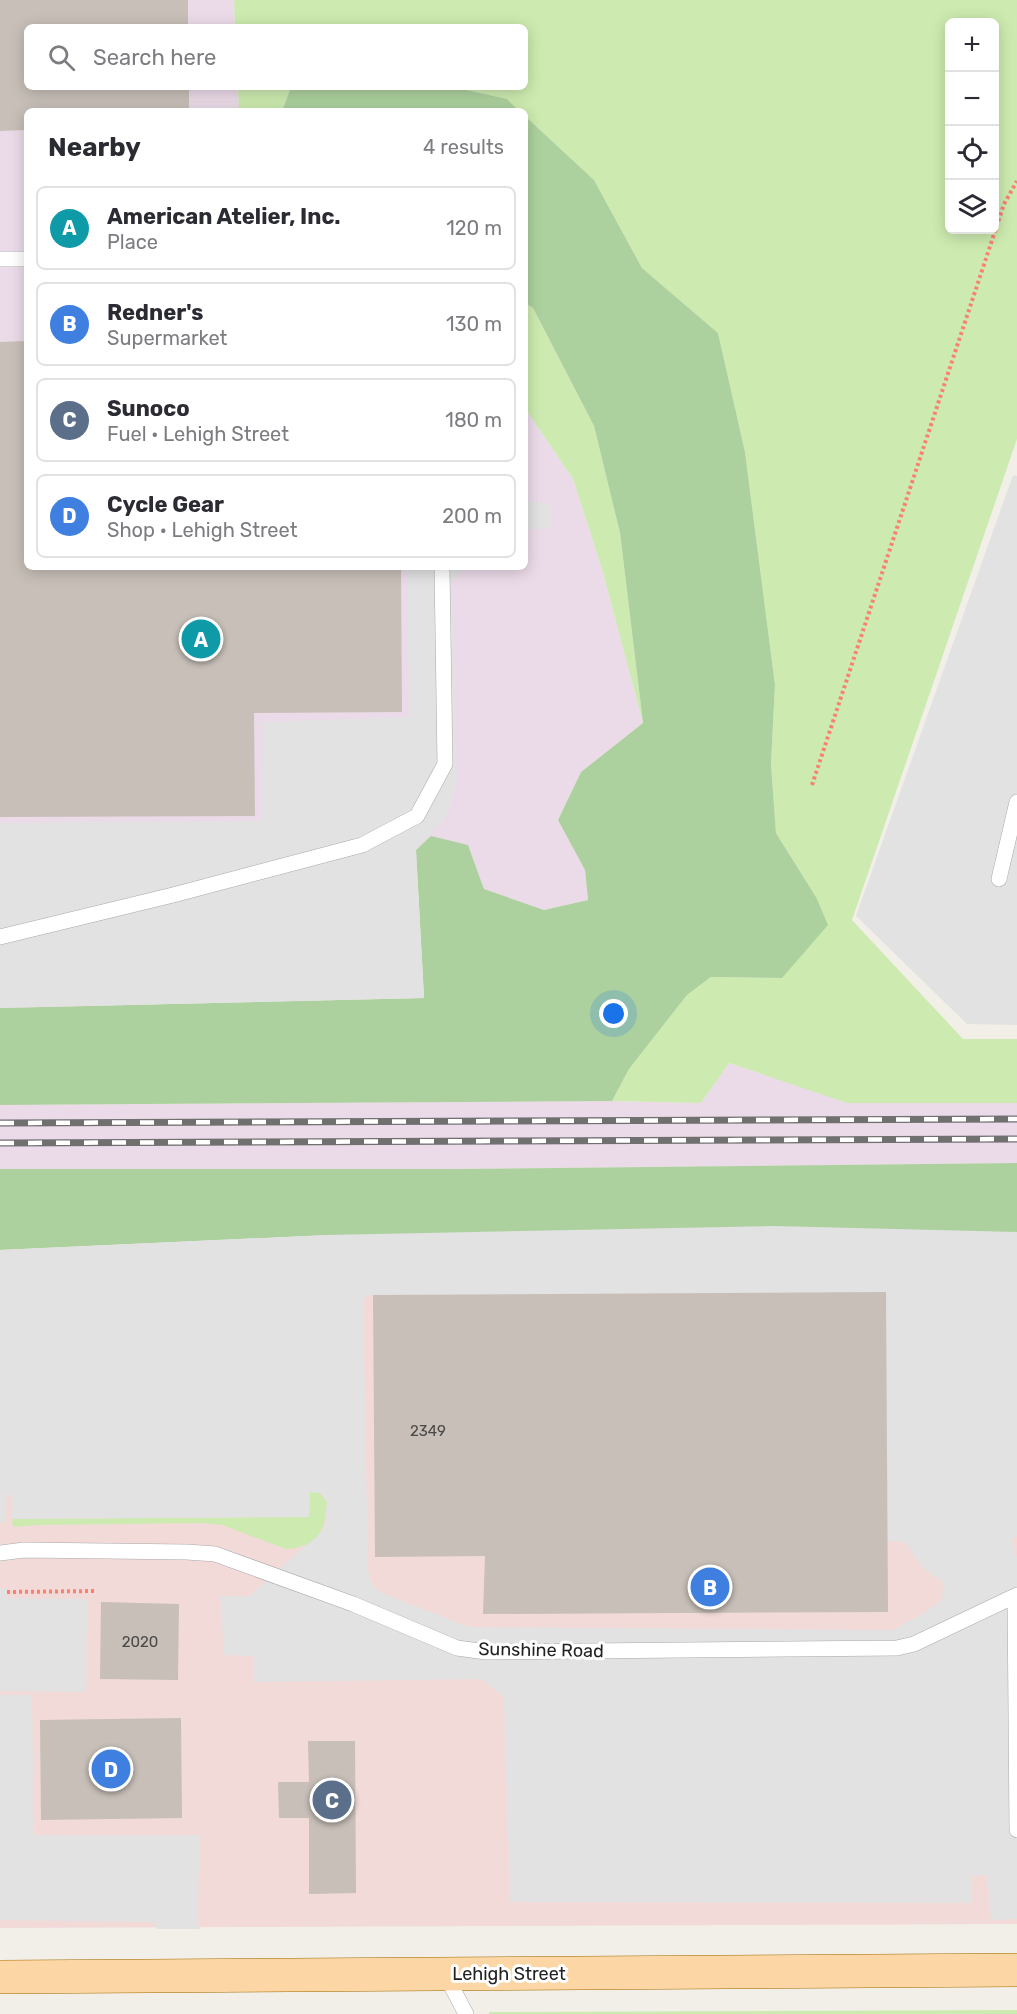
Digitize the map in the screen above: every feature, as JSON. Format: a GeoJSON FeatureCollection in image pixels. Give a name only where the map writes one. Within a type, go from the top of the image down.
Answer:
{"type":"FeatureCollection","features":[{"type":"Feature","properties":{"kind":"main road","name":"Lehigh Street"},"geometry":{"type":"LineString","coordinates":[[0,1977],[1017,1970]]}},
{"type":"Feature","properties":{"kind":"lane"},"geometry":{"type":"LineString","coordinates":[[0,260],[24,259]]}},
{"type":"Feature","properties":{"kind":"lane"},"geometry":{"type":"LineString","coordinates":[[0,937],[173,895],[362,845],[417,816],[445,764],[442,570]]}},
{"type":"Feature","properties":{"kind":"lane"},"geometry":{"type":"LineString","coordinates":[[999,879],[1017,802]]}},
{"type":"Feature","properties":{"kind":"lane","name":"Sunshine Road"},"geometry":{"type":"LineString","coordinates":[[0,1553],[24,1550],[215,1554],[353,1604],[457,1648],[486,1652],[897,1648],[914,1644],[1016,1596]]}},
{"type":"Feature","properties":{"kind":"lane"},"geometry":{"type":"LineString","coordinates":[[1016,1596],[1017,1830]]}},
{"type":"Feature","properties":{"kind":"lane"},"geometry":{"type":"LineString","coordinates":[[445,1974],[466,2014]]}},
{"type":"Feature","properties":{"kind":"path"},"geometry":{"type":"LineString","coordinates":[[812,785],[1004,204],[1017,181]]}},
{"type":"Feature","properties":{"kind":"path"},"geometry":{"type":"LineString","coordinates":[[7,1592],[96,1591]]}},
{"type":"Feature","properties":{"kind":"shaded area"},"geometry":{"type":"Polygon","coordinates":[[[0,0],[234,0],[235,24],[24,24],[24,90],[238,90],[239,108],[24,108],[24,570],[528,570],[528,412],[573,479],[602,569],[643,723],[581,772],[558,820],[585,870],[588,900],[544,910],[484,889],[468,845],[0,1033],[0,0]]]}},
{"type":"Feature","properties":{"kind":"shaded area"},"geometry":{"type":"Polygon","coordinates":[[[1013,475],[1017,476],[1017,1025],[967,1024],[856,916],[1013,475]]]}},
{"type":"Feature","properties":{"kind":"shaded area"},"geometry":{"type":"Polygon","coordinates":[[[528,501],[550,504],[552,528],[528,529],[528,501]]]}},
{"type":"Feature","properties":{"kind":"shaded area"},"geometry":{"type":"Polygon","coordinates":[[[407,570],[462,570],[452,582],[457,783],[446,818],[416,850],[424,998],[0,1008],[0,823],[261,821],[263,722],[409,717],[407,570]]]}},
{"type":"Feature","properties":{"kind":"shaded area"},"geometry":{"type":"Polygon","coordinates":[[[729,1063],[848,1103],[1017,1103],[1017,1163],[459,1169],[0,1169],[0,1105],[612,1101],[701,1103],[729,1063]]]}},
{"type":"Feature","properties":{"kind":"shaded area"},"geometry":{"type":"Polygon","coordinates":[[[773,1226],[1017,1232],[1017,1537],[1011,1538],[1017,1558],[1017,1919],[991,1920],[987,1875],[971,1876],[972,1903],[510,1902],[504,1697],[482,1679],[254,1682],[254,1656],[224,1655],[220,1596],[250,1596],[316,1538],[326,1525],[327,1502],[320,1493],[310,1492],[309,1517],[12,1519],[12,1493],[5,1501],[6,1522],[0,1522],[0,1250],[329,1235],[773,1226]],[[373,1295],[363,1298],[368,1571],[372,1585],[379,1592],[469,1627],[892,1630],[921,1615],[942,1600],[943,1583],[923,1568],[905,1542],[887,1541],[373,1295]]]}},
{"type":"Feature","properties":{"kind":"shaded area"},"geometry":{"type":"Polygon","coordinates":[[[1017,1229],[1017,1924],[0,1928],[0,1250],[1017,1229]]]}},
{"type":"Feature","properties":{"kind":"shaded area"},"geometry":{"type":"Polygon","coordinates":[[[7,1588],[8,1598],[87,1599],[86,1692],[0,1691],[0,1589],[7,1588]]]}},
{"type":"Feature","properties":{"kind":"shaded area"},"geometry":{"type":"Polygon","coordinates":[[[0,1695],[32,1695],[34,1835],[200,1835],[197,1923],[200,1929],[157,1929],[153,1922],[0,1920],[0,1695]]]}},
{"type":"Feature","properties":{"kind":"green space"},"geometry":{"type":"Polygon","coordinates":[[[234,0],[1017,0],[1017,439],[852,920],[963,1039],[1017,1039],[1017,1103],[847,1103],[729,1063],[701,1103],[612,1101],[629,1069],[687,995],[711,977],[782,978],[816,897],[776,833],[771,764],[775,685],[745,452],[718,333],[642,268],[594,180],[528,119],[528,108],[516,108],[506,99],[466,90],[528,90],[528,24],[235,24],[234,0]]]}},
{"type":"Feature","properties":{"kind":"green space"},"geometry":{"type":"Polygon","coordinates":[[[238,90],[290,90],[283,108],[239,108],[238,90]]]}},
{"type":"Feature","properties":{"kind":"green space"},"geometry":{"type":"Polygon","coordinates":[[[290,90],[466,90],[507,99],[516,108],[283,108],[290,90]]]}},
{"type":"Feature","properties":{"kind":"green space"},"geometry":{"type":"Polygon","coordinates":[[[528,119],[594,180],[642,268],[718,333],[745,452],[775,685],[771,764],[776,833],[816,897],[828,925],[782,978],[711,977],[687,995],[629,1069],[612,1101],[0,1105],[0,1008],[424,998],[416,850],[431,836],[468,845],[484,889],[544,910],[588,900],[585,870],[558,820],[581,772],[643,723],[620,533],[594,426],[533,308],[528,305],[528,119]]]}},
{"type":"Feature","properties":{"kind":"green space"},"geometry":{"type":"Polygon","coordinates":[[[528,305],[533,308],[594,426],[620,533],[643,723],[602,569],[573,479],[528,412],[528,305]]]}},
{"type":"Feature","properties":{"kind":"green space"},"geometry":{"type":"Polygon","coordinates":[[[1017,1163],[1017,1232],[329,1235],[0,1250],[0,1169],[459,1169],[1017,1163]]]}},
{"type":"Feature","properties":{"kind":"green space"},"geometry":{"type":"Polygon","coordinates":[[[310,1491],[320,1493],[327,1502],[324,1521],[322,1529],[313,1541],[297,1548],[286,1549],[222,1525],[202,1523],[13,1527],[12,1519],[309,1517],[310,1491]]]}},
{"type":"Feature","properties":{"kind":"green space"},"geometry":{"type":"Polygon","coordinates":[[[1017,2010],[1017,2014],[489,2014],[489,2012],[1017,2010]]]}},
{"type":"Feature","properties":{"kind":"building"},"geometry":{"type":"Polygon","coordinates":[[[0,0],[188,0],[188,24],[24,24],[24,90],[189,90],[189,108],[24,108],[24,130],[0,131],[0,0]]]}},
{"type":"Feature","properties":{"kind":"building"},"geometry":{"type":"Polygon","coordinates":[[[24,341],[24,570],[401,570],[402,712],[254,713],[255,816],[0,817],[0,342],[24,341]]]}},
{"type":"Feature","properties":{"kind":"building"},"geometry":{"type":"Polygon","coordinates":[[[886,1292],[888,1612],[483,1614],[485,1556],[375,1557],[373,1295],[886,1292]]]}},
{"type":"Feature","properties":{"kind":"building"},"geometry":{"type":"Polygon","coordinates":[[[101,1602],[179,1604],[178,1680],[100,1679],[101,1602]]]}},
{"type":"Feature","properties":{"kind":"building"},"geometry":{"type":"Polygon","coordinates":[[[181,1718],[182,1818],[41,1820],[40,1720],[181,1718]]]}},
{"type":"Feature","properties":{"kind":"building"},"geometry":{"type":"Polygon","coordinates":[[[308,1741],[355,1741],[356,1893],[309,1894],[309,1818],[279,1818],[278,1782],[309,1782],[308,1741]]]}},
{"type":"Feature","properties":{"kind":"railway"},"geometry":{"type":"LineString","coordinates":[[0,1123],[1017,1119]]}},
{"type":"Feature","properties":{"kind":"railway"},"geometry":{"type":"LineString","coordinates":[[0,1143],[1017,1139]]}},
{"type":"Feature","properties":{"kind":"place","name":"American Atelier, Inc."},"geometry":{"type":"Point","coordinates":[201,639]}},
{"type":"Feature","properties":{"kind":"place","name":"Redner's"},"geometry":{"type":"Point","coordinates":[710,1587]}},
{"type":"Feature","properties":{"kind":"place","name":"Cycle Gear"},"geometry":{"type":"Point","coordinates":[111,1769]}},
{"type":"Feature","properties":{"kind":"place","name":"Sunoco"},"geometry":{"type":"Point","coordinates":[332,1800]}}]}
